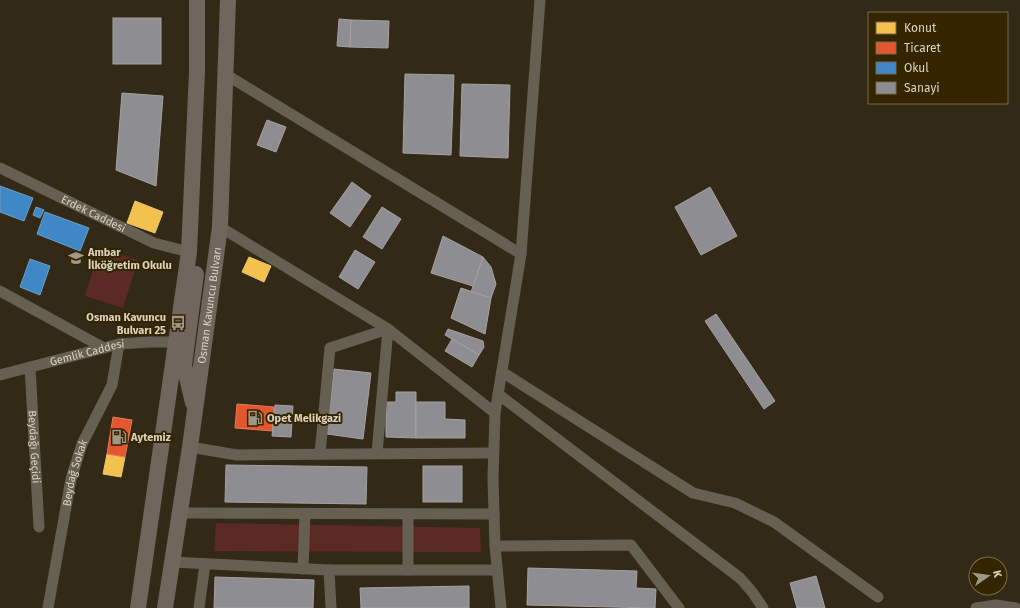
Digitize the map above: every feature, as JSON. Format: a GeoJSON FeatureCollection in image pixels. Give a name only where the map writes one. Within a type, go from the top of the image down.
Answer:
{"type":"FeatureCollection","features":[{"type":"Feature","properties":{"kind":"highway"},"geometry":{"type":"LineString","coordinates":[[138,608],[189,252],[197,70],[197,0]]}},
{"type":"Feature","properties":{"kind":"highway","name":"Osman Kavuncu Bulvarı"},"geometry":{"type":"LineString","coordinates":[[166,608],[195,413],[220,227],[228,0]]}},
{"type":"Feature","properties":{"kind":"highway"},"geometry":{"type":"LineString","coordinates":[[189,252],[195,256],[198,261],[184,365],[195,413]]}},
{"type":"Feature","properties":{"kind":"street"},"geometry":{"type":"LineString","coordinates":[[501,608],[495,546],[494,514],[493,453],[495,413],[521,254],[540,0]]}},
{"type":"Feature","properties":{"kind":"street"},"geometry":{"type":"LineString","coordinates":[[225,74],[521,254]]}},
{"type":"Feature","properties":{"kind":"street","name":"Erdek Caddesi"},"geometry":{"type":"LineString","coordinates":[[0,168],[154,243],[189,252]]}},
{"type":"Feature","properties":{"kind":"street"},"geometry":{"type":"LineString","coordinates":[[220,227],[388,329],[495,413]]}},
{"type":"Feature","properties":{"kind":"street"},"geometry":{"type":"LineString","coordinates":[[0,291],[104,348]]}},
{"type":"Feature","properties":{"kind":"street"},"geometry":{"type":"LineString","coordinates":[[377,453],[388,329]]}},
{"type":"Feature","properties":{"kind":"street"},"geometry":{"type":"LineString","coordinates":[[320,454],[330,348],[388,329]]}},
{"type":"Feature","properties":{"kind":"street","name":"Gemlik Caddesi"},"geometry":{"type":"LineString","coordinates":[[0,375],[119,344],[175,342]]}},
{"type":"Feature","properties":{"kind":"street","name":"Beydağ Sokak"},"geometry":{"type":"LineString","coordinates":[[48,608],[72,474],[82,444],[112,385],[119,344]]}},
{"type":"Feature","properties":{"kind":"street","name":"Beydağı Geçidi"},"geometry":{"type":"LineString","coordinates":[[30,367],[39,527]]}},
{"type":"Feature","properties":{"kind":"street"},"geometry":{"type":"LineString","coordinates":[[502,372],[693,493],[734,503],[774,522],[878,597]]}},
{"type":"Feature","properties":{"kind":"street"},"geometry":{"type":"LineString","coordinates":[[498,394],[740,578],[754,593],[763,608]]}},
{"type":"Feature","properties":{"kind":"street"},"geometry":{"type":"LineString","coordinates":[[190,447],[237,454],[493,453]]}},
{"type":"Feature","properties":{"kind":"street"},"geometry":{"type":"LineString","coordinates":[[180,513],[494,514]]}},
{"type":"Feature","properties":{"kind":"street"},"geometry":{"type":"LineString","coordinates":[[303,569],[305,514]]}},
{"type":"Feature","properties":{"kind":"street"},"geometry":{"type":"LineString","coordinates":[[408,514],[408,570]]}},
{"type":"Feature","properties":{"kind":"street"},"geometry":{"type":"LineString","coordinates":[[495,546],[631,544],[679,608]]}},
{"type":"Feature","properties":{"kind":"street"},"geometry":{"type":"LineString","coordinates":[[172,562],[329,570],[497,570]]}},
{"type":"Feature","properties":{"kind":"street"},"geometry":{"type":"LineString","coordinates":[[199,608],[204,564]]}},
{"type":"Feature","properties":{"kind":"street"},"geometry":{"type":"LineString","coordinates":[[329,570],[331,608]]}},
{"type":"Feature","properties":{"kind":"street"},"geometry":{"type":"LineString","coordinates":[[976,608],[996,605],[1016,608]]}},
{"type":"Feature","properties":{"kind":"shaded area"},"geometry":{"type":"Polygon","coordinates":[[[100,248],[138,260],[123,308],[85,296],[100,248]]]}},
{"type":"Feature","properties":{"kind":"shaded area"},"geometry":{"type":"Polygon","coordinates":[[[216,523],[480,528],[481,552],[214,551],[216,523]]]}},
{"type":"Feature","properties":{"kind":"building: Konut"},"geometry":{"type":"Polygon","coordinates":[[[135,201],[163,212],[155,233],[127,223],[135,201]]]}},
{"type":"Feature","properties":{"kind":"building: Konut"},"geometry":{"type":"Polygon","coordinates":[[[249,257],[271,266],[264,282],[242,272],[249,257]]]}},
{"type":"Feature","properties":{"kind":"building: Konut"},"geometry":{"type":"Polygon","coordinates":[[[107,454],[125,457],[121,477],[103,474],[107,454]]]}},
{"type":"Feature","properties":{"kind":"building: Ticaret"},"geometry":{"type":"Polygon","coordinates":[[[237,404],[274,407],[273,431],[235,428],[237,404]]]}},
{"type":"Feature","properties":{"kind":"building: Ticaret"},"geometry":{"type":"Polygon","coordinates":[[[113,417],[132,420],[125,457],[107,454],[113,417]]]}},
{"type":"Feature","properties":{"kind":"building: Okul"},"geometry":{"type":"Polygon","coordinates":[[[0,186],[33,198],[24,221],[0,212],[0,186]]]}},
{"type":"Feature","properties":{"kind":"building: Okul"},"geometry":{"type":"Polygon","coordinates":[[[36,207],[44,210],[40,218],[33,215],[36,207]]]}},
{"type":"Feature","properties":{"kind":"building: Okul"},"geometry":{"type":"Polygon","coordinates":[[[45,212],[89,228],[80,251],[37,234],[45,212]]]}},
{"type":"Feature","properties":{"kind":"building: Okul"},"geometry":{"type":"Polygon","coordinates":[[[30,259],[50,266],[40,295],[20,287],[30,259]]]}},
{"type":"Feature","properties":{"kind":"building: Sanayi"},"geometry":{"type":"Polygon","coordinates":[[[113,18],[161,18],[161,64],[113,64],[113,18]]]}},
{"type":"Feature","properties":{"kind":"building: Sanayi"},"geometry":{"type":"Polygon","coordinates":[[[339,19],[351,20],[350,47],[337,46],[339,19]]]}},
{"type":"Feature","properties":{"kind":"building: Sanayi"},"geometry":{"type":"Polygon","coordinates":[[[351,20],[389,21],[388,48],[350,47],[351,20]]]}},
{"type":"Feature","properties":{"kind":"building: Sanayi"},"geometry":{"type":"Polygon","coordinates":[[[405,74],[454,75],[451,155],[403,153],[405,74]]]}},
{"type":"Feature","properties":{"kind":"building: Sanayi"},"geometry":{"type":"Polygon","coordinates":[[[462,84],[510,85],[508,158],[460,156],[462,84]]]}},
{"type":"Feature","properties":{"kind":"building: Sanayi"},"geometry":{"type":"Polygon","coordinates":[[[122,93],[163,96],[156,186],[116,170],[122,93]]]}},
{"type":"Feature","properties":{"kind":"building: Sanayi"},"geometry":{"type":"Polygon","coordinates":[[[267,120],[286,127],[276,152],[257,145],[267,120]]]}},
{"type":"Feature","properties":{"kind":"building: Sanayi"},"geometry":{"type":"Polygon","coordinates":[[[352,182],[371,196],[350,227],[330,213],[352,182]]]}},
{"type":"Feature","properties":{"kind":"building: Sanayi"},"geometry":{"type":"Polygon","coordinates":[[[710,187],[737,236],[701,255],[675,207],[710,187]]]}},
{"type":"Feature","properties":{"kind":"building: Sanayi"},"geometry":{"type":"Polygon","coordinates":[[[382,207],[401,219],[382,249],[363,237],[382,207]]]}},
{"type":"Feature","properties":{"kind":"building: Sanayi"},"geometry":{"type":"Polygon","coordinates":[[[443,236],[483,257],[473,286],[431,273],[443,236]]]}},
{"type":"Feature","properties":{"kind":"building: Sanayi"},"geometry":{"type":"Polygon","coordinates":[[[355,250],[375,262],[358,289],[339,277],[355,250]]]}},
{"type":"Feature","properties":{"kind":"building: Sanayi"},"geometry":{"type":"Polygon","coordinates":[[[483,257],[491,267],[496,284],[491,298],[471,292],[483,257]]]}},
{"type":"Feature","properties":{"kind":"building: Sanayi"},"geometry":{"type":"Polygon","coordinates":[[[461,288],[491,298],[485,334],[451,318],[461,288]]]}},
{"type":"Feature","properties":{"kind":"building: Sanayi"},"geometry":{"type":"Polygon","coordinates":[[[716,314],[775,401],[764,409],[705,321],[716,314]]]}},
{"type":"Feature","properties":{"kind":"building: Sanayi"},"geometry":{"type":"Polygon","coordinates":[[[448,329],[483,341],[484,347],[479,355],[445,335],[448,329]]]}},
{"type":"Feature","properties":{"kind":"building: Sanayi"},"geometry":{"type":"Polygon","coordinates":[[[452,339],[479,355],[472,367],[445,351],[452,339]]]}},
{"type":"Feature","properties":{"kind":"building: Sanayi"},"geometry":{"type":"Polygon","coordinates":[[[334,369],[371,373],[363,439],[327,434],[334,369]]]}},
{"type":"Feature","properties":{"kind":"building: Sanayi"},"geometry":{"type":"Polygon","coordinates":[[[396,392],[416,392],[416,438],[386,437],[386,402],[396,402],[396,392]]]}},
{"type":"Feature","properties":{"kind":"building: Sanayi"},"geometry":{"type":"Polygon","coordinates":[[[416,402],[445,402],[445,419],[465,420],[465,438],[416,438],[416,402]]]}},
{"type":"Feature","properties":{"kind":"building: Sanayi"},"geometry":{"type":"Polygon","coordinates":[[[275,405],[293,406],[291,437],[272,436],[275,405]]]}},
{"type":"Feature","properties":{"kind":"building: Sanayi"},"geometry":{"type":"Polygon","coordinates":[[[226,465],[367,467],[366,504],[225,502],[226,465]]]}},
{"type":"Feature","properties":{"kind":"building: Sanayi"},"geometry":{"type":"Polygon","coordinates":[[[423,466],[462,466],[462,502],[423,502],[423,466]]]}},
{"type":"Feature","properties":{"kind":"building: Sanayi"},"geometry":{"type":"Polygon","coordinates":[[[528,568],[637,571],[636,588],[656,589],[655,608],[527,605],[528,568]]]}},
{"type":"Feature","properties":{"kind":"building: Sanayi"},"geometry":{"type":"Polygon","coordinates":[[[816,576],[825,608],[797,608],[790,583],[816,576]]]}},
{"type":"Feature","properties":{"kind":"building: Sanayi"},"geometry":{"type":"Polygon","coordinates":[[[215,577],[314,580],[313,608],[214,608],[215,577]]]}},
{"type":"Feature","properties":{"kind":"building: Sanayi"},"geometry":{"type":"Polygon","coordinates":[[[469,586],[469,608],[361,608],[360,588],[469,586]]]}},
{"type":"Feature","properties":{"kind":"place","name":"Ambar İlköğretim Okulu"},"geometry":{"type":"Point","coordinates":[76,258]}},
{"type":"Feature","properties":{"kind":"place","name":"Osman Kavuncu Bulvarı 25"},"geometry":{"type":"Point","coordinates":[178,323]}},
{"type":"Feature","properties":{"kind":"place","name":"Opet Melikgazi"},"geometry":{"type":"Point","coordinates":[255,418]}},
{"type":"Feature","properties":{"kind":"place","name":"Aytemiz"},"geometry":{"type":"Point","coordinates":[119,437]}}]}
